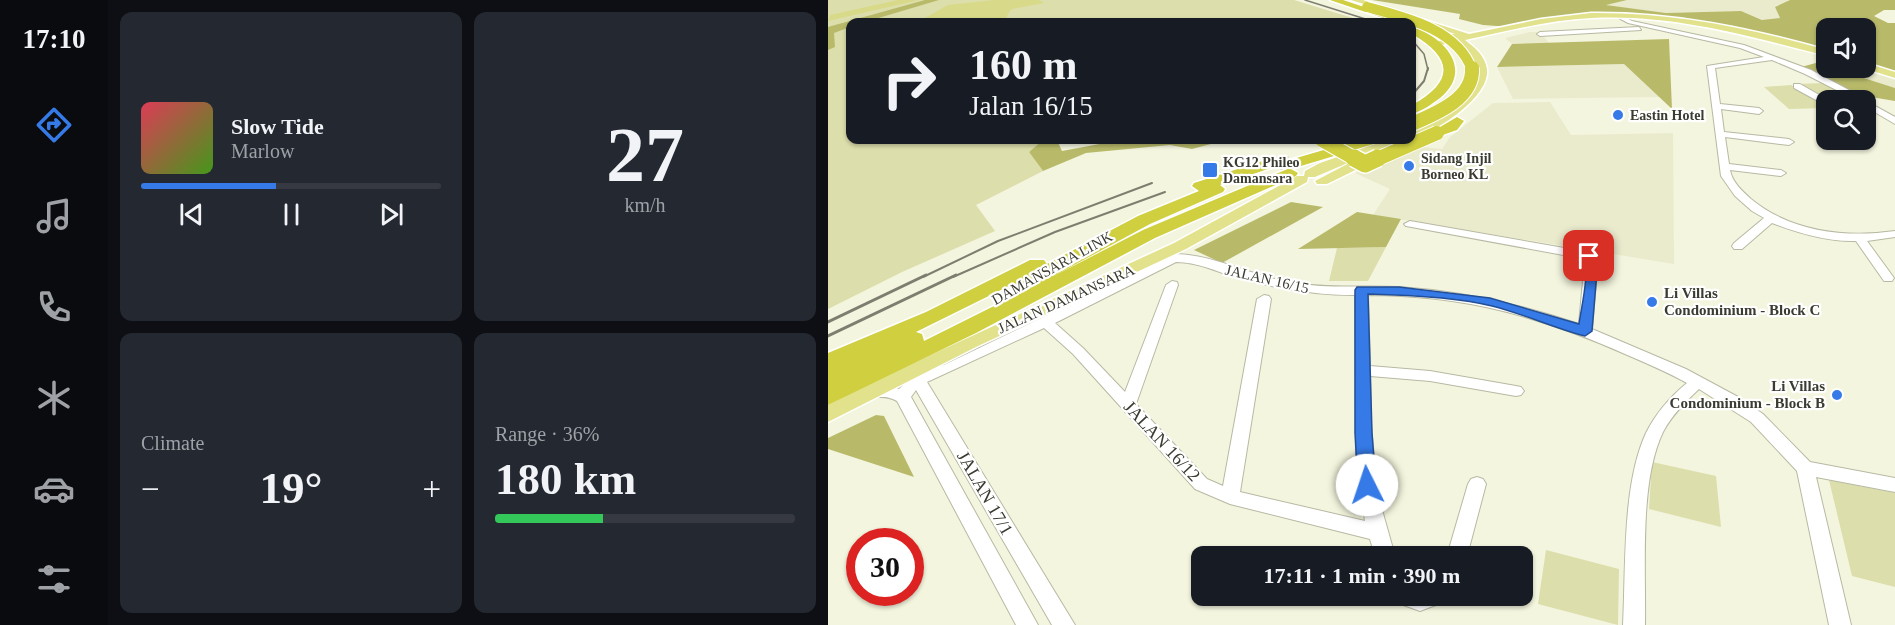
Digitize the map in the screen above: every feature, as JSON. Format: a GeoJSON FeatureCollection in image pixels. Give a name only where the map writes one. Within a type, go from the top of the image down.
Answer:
{"type":"FeatureCollection","features":[{"type":"Feature","properties":{"kind":"highway"},"geometry":{"type":"LineString","coordinates":[[1322,0],[1380,18]]}},
{"type":"Feature","properties":{"kind":"highway"},"geometry":{"type":"LineString","coordinates":[[1334,0],[1364,5],[1397,18]]}},
{"type":"Feature","properties":{"kind":"highway"},"geometry":{"type":"LineString","coordinates":[[1344,0],[1401,18]]}},
{"type":"Feature","properties":{"kind":"highway"},"geometry":{"type":"LineString","coordinates":[[1416,23],[1432,29],[1455,43],[1468,58],[1472,77],[1462,96],[1433,116],[1416,114]]}},
{"type":"Feature","properties":{"kind":"highway"},"geometry":{"type":"LineString","coordinates":[[1416,27],[1443,42],[1461,64],[1460,80],[1449,95],[1430,109],[1416,112]]}},
{"type":"Feature","properties":{"kind":"highway"},"geometry":{"type":"LineString","coordinates":[[1416,33],[1431,45],[1451,69],[1446,83],[1436,96],[1416,110]]}},
{"type":"Feature","properties":{"kind":"highway"},"geometry":{"type":"LineString","coordinates":[[1416,142],[1452,127],[1457,122]]}},
{"type":"Feature","properties":{"kind":"highway"},"geometry":{"type":"LineString","coordinates":[[1326,144],[1365,164],[1411,144]]}},
{"type":"Feature","properties":{"kind":"highway"},"geometry":{"type":"LineString","coordinates":[[1296,170],[1327,144]]}},
{"type":"Feature","properties":{"kind":"highway"},"geometry":{"type":"LineString","coordinates":[[828,397],[1158,230],[1354,144]]}},
{"type":"Feature","properties":{"kind":"highway","name":"DAMANSARA LINK"},"geometry":{"type":"LineString","coordinates":[[828,362],[933,317],[1157,204],[1204,185],[1296,170]]}},
{"type":"Feature","properties":{"kind":"highway","name":"DAMANSARA LINK"},"geometry":{"type":"LineString","coordinates":[[828,379],[964,316],[1144,220],[1197,196],[1296,170]]}},
{"type":"Feature","properties":{"kind":"highway"},"geometry":{"type":"LineString","coordinates":[[828,406],[942,347],[968,328]]}},
{"type":"Feature","properties":{"kind":"main road"},"geometry":{"type":"LineString","coordinates":[[1364,5],[1424,20],[1455,32],[1493,37]]}},
{"type":"Feature","properties":{"kind":"main road"},"geometry":{"type":"LineString","coordinates":[[1364,5],[1413,18]]}},
{"type":"Feature","properties":{"kind":"main road"},"geometry":{"type":"LineString","coordinates":[[1431,45],[1466,43],[1556,19],[1622,18],[1718,24],[1816,51]]}},
{"type":"Feature","properties":{"kind":"main road"},"geometry":{"type":"LineString","coordinates":[[1466,43],[1556,21],[1644,18],[1719,26],[1816,51]]}},
{"type":"Feature","properties":{"kind":"main road"},"geometry":{"type":"LineString","coordinates":[[1416,19],[1484,53],[1492,72],[1491,85],[1482,101],[1457,122],[1416,137]]}},
{"type":"Feature","properties":{"kind":"main road"},"geometry":{"type":"LineString","coordinates":[[1416,132],[1453,114],[1468,102],[1478,86],[1482,74],[1481,66],[1466,43]]}},
{"type":"Feature","properties":{"kind":"main road"},"geometry":{"type":"LineString","coordinates":[[1876,68],[1895,74]]}},
{"type":"Feature","properties":{"kind":"main road"},"geometry":{"type":"LineString","coordinates":[[1296,170],[1325,165],[1385,144]]}},
{"type":"Feature","properties":{"kind":"main road"},"geometry":{"type":"LineString","coordinates":[[1296,170],[1392,144]]}},
{"type":"Feature","properties":{"kind":"main road","name":"JALAN DAMANSARA"},"geometry":{"type":"LineString","coordinates":[[828,414],[868,393],[931,376],[1115,278],[1232,220],[1296,170]]}},
{"type":"Feature","properties":{"kind":"street"},"geometry":{"type":"LineString","coordinates":[[1622,18],[1659,29],[1742,46],[1826,80],[1844,90]]}},
{"type":"Feature","properties":{"kind":"street"},"geometry":{"type":"LineString","coordinates":[[1540,34],[1659,29]]}},
{"type":"Feature","properties":{"kind":"street"},"geometry":{"type":"LineString","coordinates":[[1774,58],[1711,66],[1725,166],[1731,186],[1771,218],[1805,230],[1860,239],[1895,234]]}},
{"type":"Feature","properties":{"kind":"street"},"geometry":{"type":"LineString","coordinates":[[1797,86],[1816,96]]}},
{"type":"Feature","properties":{"kind":"street"},"geometry":{"type":"LineString","coordinates":[[1716,106],[1759,111]]}},
{"type":"Feature","properties":{"kind":"street"},"geometry":{"type":"LineString","coordinates":[[1876,109],[1895,121]]}},
{"type":"Feature","properties":{"kind":"street"},"geometry":{"type":"LineString","coordinates":[[1721,134],[1789,142]]}},
{"type":"Feature","properties":{"kind":"street"},"geometry":{"type":"LineString","coordinates":[[1725,166],[1781,173]]}},
{"type":"Feature","properties":{"kind":"street"},"geometry":{"type":"LineString","coordinates":[[1738,246],[1771,218]]}},
{"type":"Feature","properties":{"kind":"street"},"geometry":{"type":"LineString","coordinates":[[1410,224],[1589,256],[1592,259],[1592,276],[1585,331]]}},
{"type":"Feature","properties":{"kind":"street"},"geometry":{"type":"LineString","coordinates":[[1860,239],[1888,278]]}},
{"type":"Feature","properties":{"kind":"street","name":"JALAN 16/15"},"geometry":{"type":"LineString","coordinates":[[1046,322],[1166,261],[1182,257],[1292,287],[1325,291],[1399,291],[1490,302],[1544,316],[1585,331],[1698,382],[1757,418],[1805,468]]}},
{"type":"Feature","properties":{"kind":"street"},"geometry":{"type":"LineString","coordinates":[[1128,405],[1172,285]]}},
{"type":"Feature","properties":{"kind":"street"},"geometry":{"type":"LineString","coordinates":[[1361,290],[1364,370],[1363,433],[1367,485],[1376,532],[1381,546]]}},
{"type":"Feature","properties":{"kind":"street"},"geometry":{"type":"LineString","coordinates":[[1230,497],[1264,299]]}},
{"type":"Feature","properties":{"kind":"street"},"geometry":{"type":"LineString","coordinates":[[868,393],[888,390],[903,397],[907,389],[931,376],[1046,322]]}},
{"type":"Feature","properties":{"kind":"street","name":"JALAN 16/12"},"geometry":{"type":"LineString","coordinates":[[1046,322],[1078,351],[1201,484],[1230,497],[1376,532]]}},
{"type":"Feature","properties":{"kind":"street"},"geometry":{"type":"LineString","coordinates":[[1364,370],[1430,376],[1516,391]]}},
{"type":"Feature","properties":{"kind":"street","name":"JALAN 17/1"},"geometry":{"type":"LineString","coordinates":[[931,376],[1064,625]]}},
{"type":"Feature","properties":{"kind":"street"},"geometry":{"type":"LineString","coordinates":[[1634,625],[1640,481],[1645,454],[1659,425],[1680,395],[1698,382]]}},
{"type":"Feature","properties":{"kind":"street","name":"JALAN 17/1"},"geometry":{"type":"LineString","coordinates":[[903,397],[1027,625]]}},
{"type":"Feature","properties":{"kind":"street"},"geometry":{"type":"LineString","coordinates":[[1840,625],[1805,468],[1895,485]]}},
{"type":"Feature","properties":{"kind":"street"},"geometry":{"type":"LineString","coordinates":[[1460,546],[1477,484]]}},
{"type":"Feature","properties":{"kind":"shaded area"},"geometry":{"type":"Polygon","coordinates":[[[828,0],[1294,0],[1353,18],[846,18],[846,144],[1038,144],[1029,152],[1043,171],[976,205],[995,231],[902,272],[828,309],[828,0]]]}},
{"type":"Feature","properties":{"kind":"shaded area"},"geometry":{"type":"Polygon","coordinates":[[[898,0],[919,0],[828,21],[830,15],[898,0]]]}},
{"type":"Feature","properties":{"kind":"shaded area"},"geometry":{"type":"Polygon","coordinates":[[[925,0],[939,0],[878,18],[860,18],[925,0]]]}},
{"type":"Feature","properties":{"kind":"shaded area"},"geometry":{"type":"Polygon","coordinates":[[[994,0],[1039,0],[1044,3],[1012,9],[1006,18],[925,18],[948,5],[994,0]]]}},
{"type":"Feature","properties":{"kind":"shaded area"},"geometry":{"type":"Polygon","coordinates":[[[1372,0],[1627,0],[1606,5],[1666,13],[1741,11],[1762,20],[1780,18],[1775,7],[1790,0],[1895,0],[1895,10],[1884,10],[1874,16],[1888,23],[1895,23],[1895,71],[1876,66],[1876,18],[1816,18],[1816,49],[1734,26],[1678,18],[1583,15],[1511,27],[1483,25],[1459,19],[1460,14],[1372,0]]]}},
{"type":"Feature","properties":{"kind":"shaded area"},"geometry":{"type":"Polygon","coordinates":[[[1627,0],[1790,0],[1775,7],[1780,18],[1774,20],[1763,20],[1741,11],[1666,13],[1604,5],[1627,0]]]}},
{"type":"Feature","properties":{"kind":"shaded area"},"geometry":{"type":"Polygon","coordinates":[[[846,22],[846,28],[834,33],[835,47],[828,50],[828,27],[846,22]]]}},
{"type":"Feature","properties":{"kind":"shaded area"},"geometry":{"type":"Polygon","coordinates":[[[1540,32],[1549,43],[1512,44],[1505,38],[1540,32]]]}},
{"type":"Feature","properties":{"kind":"shaded area"},"geometry":{"type":"Polygon","coordinates":[[[1669,39],[1672,109],[1624,64],[1497,67],[1512,44],[1669,39]]]}},
{"type":"Feature","properties":{"kind":"shaded area"},"geometry":{"type":"Polygon","coordinates":[[[1816,63],[1816,74],[1801,67],[1816,63]]]}},
{"type":"Feature","properties":{"kind":"shaded area"},"geometry":{"type":"Polygon","coordinates":[[[1624,64],[1660,97],[1513,99],[1497,67],[1624,64]]]}},
{"type":"Feature","properties":{"kind":"shaded area"},"geometry":{"type":"Polygon","coordinates":[[[1876,72],[1895,77],[1895,88],[1863,78],[1876,78],[1876,72]]]}},
{"type":"Feature","properties":{"kind":"shaded area"},"geometry":{"type":"Polygon","coordinates":[[[1824,78],[1864,78],[1895,88],[1895,101],[1876,98],[1876,90],[1849,90],[1824,78]]]}},
{"type":"Feature","properties":{"kind":"shaded area"},"geometry":{"type":"Polygon","coordinates":[[[1824,83],[1837,90],[1816,90],[1816,94],[1796,84],[1824,83]]]}},
{"type":"Feature","properties":{"kind":"shaded area"},"geometry":{"type":"Polygon","coordinates":[[[1791,85],[1816,98],[1816,108],[1789,109],[1764,87],[1791,85]]]}},
{"type":"Feature","properties":{"kind":"shaded area"},"geometry":{"type":"Polygon","coordinates":[[[1550,102],[1571,135],[1673,133],[1674,264],[1373,215],[1390,189],[1355,173],[1423,147],[1442,149],[1450,137],[1493,103],[1550,102]]]}},
{"type":"Feature","properties":{"kind":"shaded area"},"geometry":{"type":"Polygon","coordinates":[[[1038,144],[1059,144],[1062,151],[1100,144],[1211,144],[1192,149],[1170,145],[1086,153],[1043,171],[1029,152],[1038,144]]]}},
{"type":"Feature","properties":{"kind":"shaded area"},"geometry":{"type":"Polygon","coordinates":[[[1291,202],[1323,207],[1222,263],[1194,250],[1291,202]]]}},
{"type":"Feature","properties":{"kind":"shaded area"},"geometry":{"type":"Polygon","coordinates":[[[1357,212],[1401,219],[1386,247],[1298,249],[1357,212]]]}},
{"type":"Feature","properties":{"kind":"shaded area"},"geometry":{"type":"Polygon","coordinates":[[[1386,247],[1368,281],[1329,281],[1337,248],[1386,247]]]}},
{"type":"Feature","properties":{"kind":"shaded area"},"geometry":{"type":"Polygon","coordinates":[[[876,415],[884,416],[914,477],[828,449],[828,438],[876,415]]]}},
{"type":"Feature","properties":{"kind":"shaded area"},"geometry":{"type":"Polygon","coordinates":[[[1652,462],[1716,476],[1721,527],[1649,509],[1652,462]]]}},
{"type":"Feature","properties":{"kind":"shaded area"},"geometry":{"type":"Polygon","coordinates":[[[1829,480],[1895,493],[1895,587],[1852,576],[1829,480]]]}},
{"type":"Feature","properties":{"kind":"shaded area"},"geometry":{"type":"Polygon","coordinates":[[[1546,550],[1619,569],[1618,625],[1538,604],[1546,550]]]}},
{"type":"Feature","properties":{"kind":"tunnel"},"geometry":{"type":"LineString","coordinates":[[1280,168],[1291,164]]}},
{"type":"Feature","properties":{"kind":"railway"},"geometry":{"type":"LineString","coordinates":[[1305,0],[1362,18]]}},
{"type":"Feature","properties":{"kind":"railway"},"geometry":{"type":"LineString","coordinates":[[1416,45],[1424,54],[1428,69]]}},
{"type":"Feature","properties":{"kind":"railway"},"geometry":{"type":"LineString","coordinates":[[1416,90],[1424,81],[1428,69]]}},
{"type":"Feature","properties":{"kind":"railway"},"geometry":{"type":"LineString","coordinates":[[923,277],[998,241],[1152,183]]}},
{"type":"Feature","properties":{"kind":"railway"},"geometry":{"type":"LineString","coordinates":[[953,277],[1055,232],[1165,192]]}},
{"type":"Feature","properties":{"kind":"railway"},"geometry":{"type":"LineString","coordinates":[[828,322],[926,275]]}},
{"type":"Feature","properties":{"kind":"railway"},"geometry":{"type":"LineString","coordinates":[[828,336],[956,275]]}},
{"type":"Feature","properties":{"kind":"place","name":"Eastin Hotel"},"geometry":{"type":"Point","coordinates":[1618,115]}},
{"type":"Feature","properties":{"kind":"place","name":"Sidang Injil Borneo KL"},"geometry":{"type":"Point","coordinates":[1409,166]}},
{"type":"Feature","properties":{"kind":"place","name":"KG12 Phileo Damansara"},"geometry":{"type":"Point","coordinates":[1210,170]}},
{"type":"Feature","properties":{"kind":"place","name":"Li Villas Condominium - Block C"},"geometry":{"type":"Point","coordinates":[1652,302]}},
{"type":"Feature","properties":{"kind":"place","name":"Li Villas Condominium - Block B"},"geometry":{"type":"Point","coordinates":[1837,395]}},
{"type":"Feature","properties":{"kind":"route"},"geometry":{"type":"LineString","coordinates":[[1367,485],[1363,433],[1364,370],[1361,290],[1444,295],[1490,302],[1544,316],[1585,331],[1592,276],[1592,259],[1589,256]]}}]}
